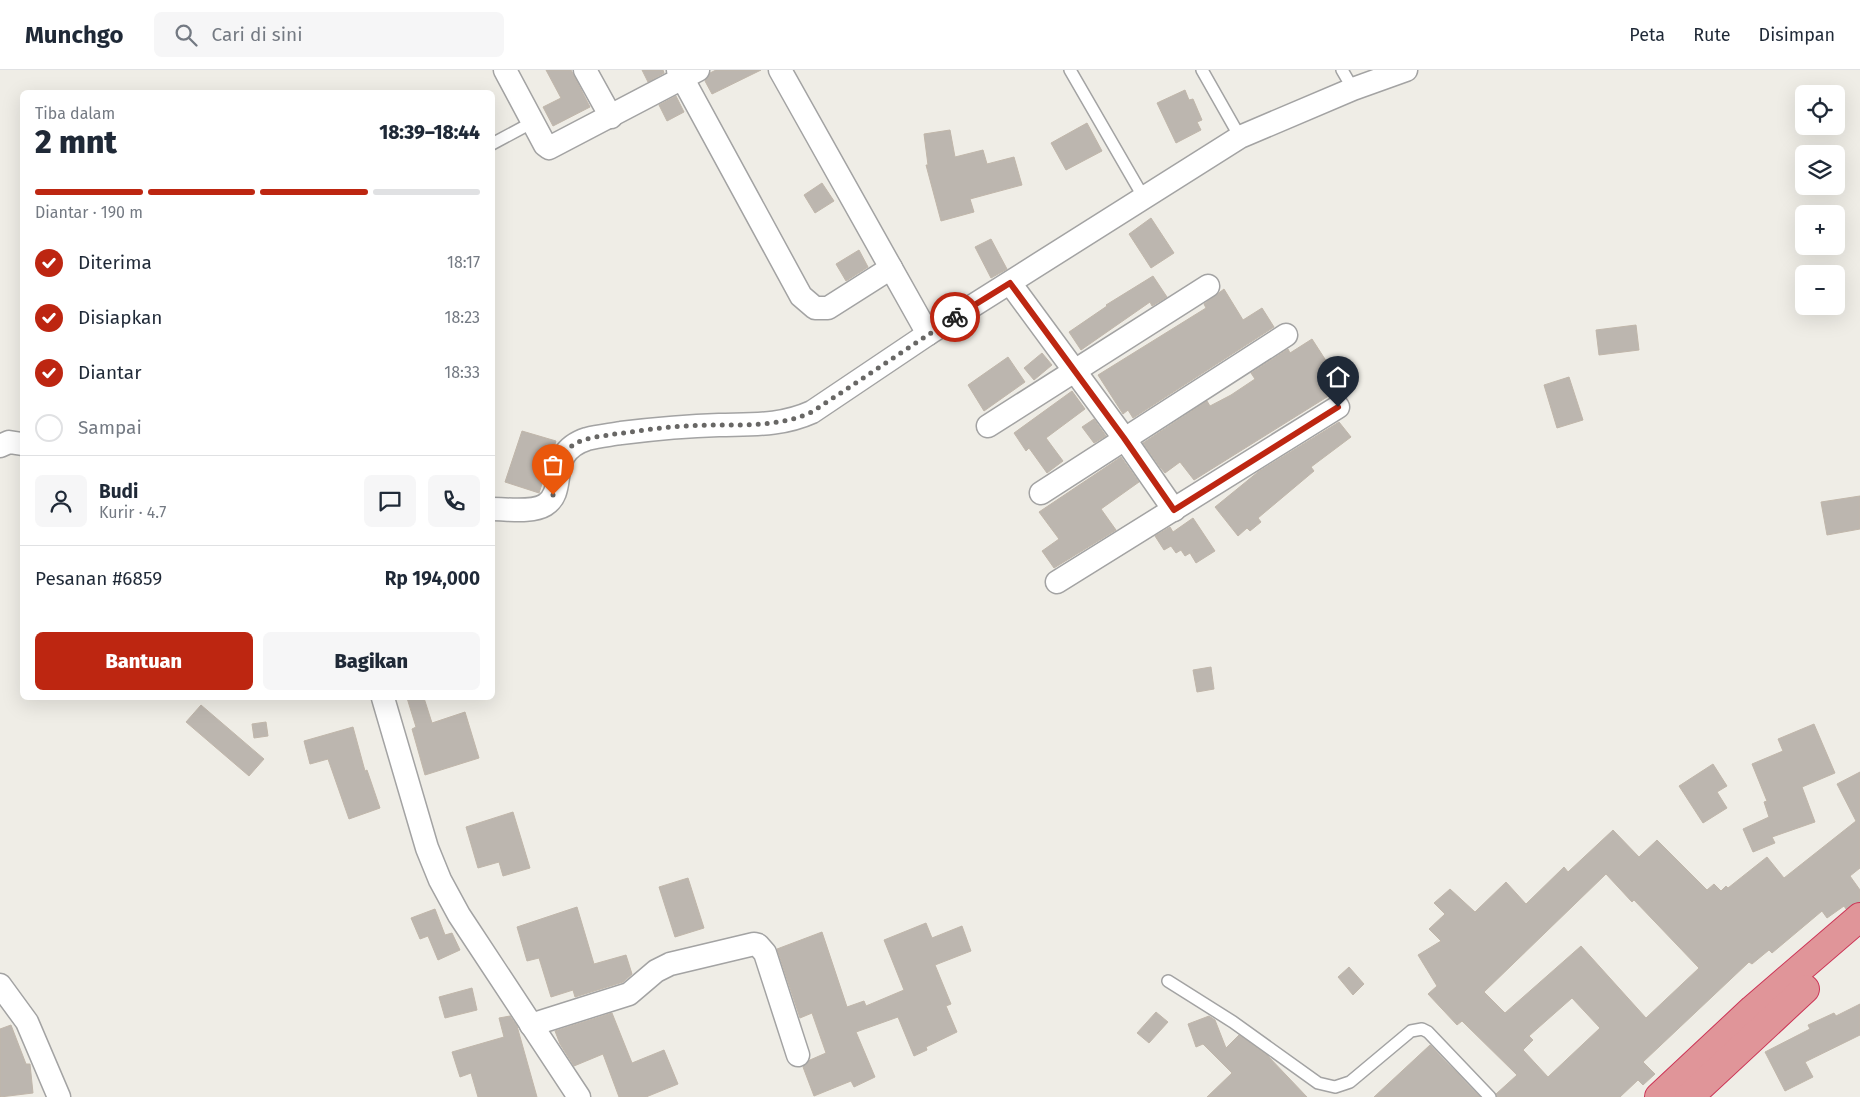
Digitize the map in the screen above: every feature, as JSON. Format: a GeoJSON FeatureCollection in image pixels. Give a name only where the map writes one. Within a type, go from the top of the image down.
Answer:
{"type":"FeatureCollection","features":[{"type":"Feature","properties":{"kind":"highway"},"geometry":{"type":"LineString","coordinates":[[1658,1097],[1753,1009],[1860,917]]}},
{"type":"Feature","properties":{"kind":"highway"},"geometry":{"type":"LineString","coordinates":[[1689,1097],[1761,1028],[1860,940]]}},
{"type":"Feature","properties":{"kind":"street"},"geometry":{"type":"LineString","coordinates":[[505,70],[544,145],[549,148],[611,117],[686,73],[801,296],[815,308],[828,308],[890,268]]}},
{"type":"Feature","properties":{"kind":"street"},"geometry":{"type":"LineString","coordinates":[[585,70],[611,117]]}},
{"type":"Feature","properties":{"kind":"street"},"geometry":{"type":"LineString","coordinates":[[780,70],[928,334]]}},
{"type":"Feature","properties":{"kind":"street"},"geometry":{"type":"LineString","coordinates":[[495,510],[536,508],[546,504],[553,495],[561,460],[567,450],[589,438],[655,428],[771,424],[793,421],[812,412],[928,334],[1240,137],[1348,79],[1406,70]]}},
{"type":"Feature","properties":{"kind":"street"},"geometry":{"type":"LineString","coordinates":[[1010,283],[1124,438],[1174,510]]}},
{"type":"Feature","properties":{"kind":"street"},"geometry":{"type":"LineString","coordinates":[[988,426],[1208,286]]}},
{"type":"Feature","properties":{"kind":"street"},"geometry":{"type":"LineString","coordinates":[[1042,493],[1124,438],[1286,335]]}},
{"type":"Feature","properties":{"kind":"street"},"geometry":{"type":"LineString","coordinates":[[1057,582],[1338,407]]}},
{"type":"Feature","properties":{"kind":"street"},"geometry":{"type":"LineString","coordinates":[[0,446],[8,442],[20,444]]}},
{"type":"Feature","properties":{"kind":"street"},"geometry":{"type":"LineString","coordinates":[[384,700],[427,848],[440,880],[459,915],[579,1097]]}},
{"type":"Feature","properties":{"kind":"street"},"geometry":{"type":"LineString","coordinates":[[531,1025],[629,994],[656,972],[670,964],[754,944],[758,945],[765,953],[798,1055]]}},
{"type":"Feature","properties":{"kind":"street"},"geometry":{"type":"LineString","coordinates":[[0,985],[27,1022],[60,1097]]}},
{"type":"Feature","properties":{"kind":"lane"},"geometry":{"type":"LineString","coordinates":[[1070,70],[1144,198]]}},
{"type":"Feature","properties":{"kind":"lane"},"geometry":{"type":"LineString","coordinates":[[1202,70],[1240,137]]}},
{"type":"Feature","properties":{"kind":"lane"},"geometry":{"type":"LineString","coordinates":[[495,142],[532,122]]}},
{"type":"Feature","properties":{"kind":"lane"},"geometry":{"type":"LineString","coordinates":[[1168,980],[1233,1022],[1318,1083],[1335,1088],[1350,1082],[1411,1031],[1422,1029],[1428,1032],[1490,1097]]}},
{"type":"Feature","properties":{"kind":"building"},"geometry":{"type":"Polygon","coordinates":[[[546,70],[571,70],[590,107],[553,126],[543,107],[561,98],[546,70]]]}},
{"type":"Feature","properties":{"kind":"building"},"geometry":{"type":"Polygon","coordinates":[[[642,70],[663,70],[664,73],[648,82],[642,70]]]}},
{"type":"Feature","properties":{"kind":"building"},"geometry":{"type":"Polygon","coordinates":[[[716,70],[761,70],[712,94],[705,81],[710,73],[716,70]]]}},
{"type":"Feature","properties":{"kind":"building"},"geometry":{"type":"Polygon","coordinates":[[[1185,90],[1189,100],[1193,99],[1202,120],[1197,122],[1201,130],[1176,143],[1157,103],[1185,90]]]}},
{"type":"Feature","properties":{"kind":"building"},"geometry":{"type":"Polygon","coordinates":[[[676,96],[684,112],[667,121],[659,105],[676,96]]]}},
{"type":"Feature","properties":{"kind":"building"},"geometry":{"type":"Polygon","coordinates":[[[1087,123],[1102,151],[1066,170],[1051,143],[1087,123]]]}},
{"type":"Feature","properties":{"kind":"building"},"geometry":{"type":"Polygon","coordinates":[[[950,130],[955,157],[983,150],[987,164],[1014,157],[1022,185],[970,199],[974,212],[941,221],[926,165],[928,165],[924,134],[950,130]]]}},
{"type":"Feature","properties":{"kind":"building"},"geometry":{"type":"Polygon","coordinates":[[[822,183],[834,201],[815,213],[804,195],[822,183]]]}},
{"type":"Feature","properties":{"kind":"building"},"geometry":{"type":"Polygon","coordinates":[[[1151,218],[1174,253],[1151,268],[1129,234],[1151,218]]]}},
{"type":"Feature","properties":{"kind":"building"},"geometry":{"type":"Polygon","coordinates":[[[991,239],[1007,269],[991,278],[975,247],[991,239]]]}},
{"type":"Feature","properties":{"kind":"building"},"geometry":{"type":"Polygon","coordinates":[[[859,250],[868,267],[846,281],[836,264],[859,250]]]}},
{"type":"Feature","properties":{"kind":"building"},"geometry":{"type":"Polygon","coordinates":[[[1153,276],[1167,297],[1152,306],[1150,302],[1081,350],[1069,332],[1106,305],[1153,276]]]}},
{"type":"Feature","properties":{"kind":"building"},"geometry":{"type":"Polygon","coordinates":[[[1224,289],[1243,320],[1262,308],[1274,327],[1133,418],[1128,410],[1123,414],[1098,375],[1206,308],[1204,304],[1224,289]]]}},
{"type":"Feature","properties":{"kind":"building"},"geometry":{"type":"Polygon","coordinates":[[[1636,325],[1639,350],[1599,355],[1596,330],[1636,325]]]}},
{"type":"Feature","properties":{"kind":"building"},"geometry":{"type":"Polygon","coordinates":[[[1312,339],[1343,387],[1194,480],[1180,462],[1165,473],[1143,443],[1207,401],[1210,406],[1231,395],[1255,379],[1251,373],[1288,349],[1290,353],[1312,339]]]}},
{"type":"Feature","properties":{"kind":"building"},"geometry":{"type":"Polygon","coordinates":[[[1042,353],[1052,365],[1034,380],[1024,368],[1042,353]]]}},
{"type":"Feature","properties":{"kind":"building"},"geometry":{"type":"Polygon","coordinates":[[[1008,357],[1025,382],[984,411],[968,385],[1008,357]]]}},
{"type":"Feature","properties":{"kind":"building"},"geometry":{"type":"Polygon","coordinates":[[[1569,377],[1583,420],[1557,428],[1544,385],[1569,377]]]}},
{"type":"Feature","properties":{"kind":"building"},"geometry":{"type":"Polygon","coordinates":[[[1072,391],[1085,409],[1046,438],[1063,461],[1047,473],[1029,448],[1026,451],[1014,433],[1072,391]]]}},
{"type":"Feature","properties":{"kind":"building"},"geometry":{"type":"Polygon","coordinates":[[[1094,419],[1106,436],[1094,443],[1082,427],[1094,419]]]}},
{"type":"Feature","properties":{"kind":"building"},"geometry":{"type":"Polygon","coordinates":[[[1339,422],[1351,437],[1311,467],[1314,471],[1258,518],[1261,522],[1250,531],[1247,528],[1238,536],[1215,507],[1258,472],[1339,422]]]}},
{"type":"Feature","properties":{"kind":"building"},"geometry":{"type":"Polygon","coordinates":[[[522,431],[556,441],[539,493],[505,482],[522,431]]]}},
{"type":"Feature","properties":{"kind":"building"},"geometry":{"type":"Polygon","coordinates":[[[1121,457],[1139,482],[1101,509],[1116,530],[1054,568],[1042,551],[1059,539],[1039,512],[1121,457]]]}},
{"type":"Feature","properties":{"kind":"building"},"geometry":{"type":"Polygon","coordinates":[[[1860,496],[1860,529],[1827,535],[1821,502],[1860,496]]]}},
{"type":"Feature","properties":{"kind":"building"},"geometry":{"type":"Polygon","coordinates":[[[1193,518],[1215,551],[1196,563],[1190,553],[1185,556],[1181,550],[1176,553],[1171,546],[1164,550],[1155,536],[1170,527],[1173,532],[1193,518]]]}},
{"type":"Feature","properties":{"kind":"building"},"geometry":{"type":"Polygon","coordinates":[[[1211,667],[1214,689],[1197,692],[1193,670],[1211,667]]]}},
{"type":"Feature","properties":{"kind":"building"},"geometry":{"type":"Polygon","coordinates":[[[408,700],[425,700],[432,723],[465,712],[479,758],[425,775],[412,729],[416,727],[408,700]]]}},
{"type":"Feature","properties":{"kind":"building"},"geometry":{"type":"Polygon","coordinates":[[[201,705],[264,759],[249,776],[186,722],[201,705]]]}},
{"type":"Feature","properties":{"kind":"building"},"geometry":{"type":"Polygon","coordinates":[[[266,722],[268,736],[254,738],[252,724],[266,722]]]}},
{"type":"Feature","properties":{"kind":"building"},"geometry":{"type":"Polygon","coordinates":[[[1814,724],[1835,773],[1802,787],[1815,822],[1772,837],[1775,843],[1753,852],[1743,829],[1769,817],[1764,802],[1767,801],[1752,764],[1783,751],[1778,739],[1814,724]]]}},
{"type":"Feature","properties":{"kind":"building"},"geometry":{"type":"Polygon","coordinates":[[[353,727],[365,771],[367,770],[380,808],[349,819],[328,759],[310,764],[304,741],[353,727]]]}},
{"type":"Feature","properties":{"kind":"building"},"geometry":{"type":"Polygon","coordinates":[[[1713,764],[1727,786],[1717,792],[1727,808],[1703,823],[1679,786],[1713,764]]]}},
{"type":"Feature","properties":{"kind":"building"},"geometry":{"type":"Polygon","coordinates":[[[1860,772],[1860,868],[1850,876],[1860,890],[1860,902],[1846,909],[1844,906],[1827,918],[1822,911],[1772,953],[1769,950],[1752,964],[1749,962],[1643,1062],[1655,1074],[1643,1085],[1638,1080],[1620,1097],[1497,1097],[1496,1094],[1517,1075],[1462,1021],[1457,1025],[1428,994],[1437,986],[1418,955],[1441,941],[1429,929],[1445,914],[1434,903],[1450,889],[1475,912],[1506,882],[1526,904],[1564,867],[1568,872],[1613,830],[1639,857],[1657,840],[1707,890],[1714,884],[1721,891],[1726,886],[1728,888],[1767,857],[1784,878],[1856,821],[1837,784],[1860,772]],[[1606,874],[1484,992],[1505,1013],[1581,946],[1646,1018],[1699,968],[1634,900],[1632,902],[1606,874]],[[1572,998],[1529,1036],[1533,1040],[1523,1050],[1548,1077],[1600,1028],[1572,998]]]}},
{"type":"Feature","properties":{"kind":"building"},"geometry":{"type":"Polygon","coordinates":[[[513,812],[530,868],[503,876],[499,862],[478,868],[466,827],[513,812]]]}},
{"type":"Feature","properties":{"kind":"building"},"geometry":{"type":"Polygon","coordinates":[[[688,878],[704,928],[675,937],[659,887],[688,878]]]}},
{"type":"Feature","properties":{"kind":"building"},"geometry":{"type":"Polygon","coordinates":[[[577,907],[594,964],[626,955],[632,974],[623,982],[575,997],[573,990],[551,997],[539,958],[527,961],[517,927],[577,907]]]}},
{"type":"Feature","properties":{"kind":"building"},"geometry":{"type":"Polygon","coordinates":[[[435,909],[445,935],[452,933],[460,950],[438,960],[428,936],[420,939],[411,918],[435,909]]]}},
{"type":"Feature","properties":{"kind":"building"},"geometry":{"type":"Polygon","coordinates":[[[926,923],[932,938],[962,926],[971,951],[935,965],[951,1004],[946,1006],[957,1032],[926,1047],[927,1050],[914,1056],[898,1017],[856,1032],[875,1077],[854,1087],[851,1081],[814,1096],[803,1067],[810,1060],[826,1053],[812,1013],[800,1018],[777,949],[822,932],[847,1007],[864,1001],[866,1006],[904,990],[884,940],[926,923]]]}},
{"type":"Feature","properties":{"kind":"building"},"geometry":{"type":"Polygon","coordinates":[[[1349,967],[1364,984],[1353,995],[1338,977],[1349,967]]]}},
{"type":"Feature","properties":{"kind":"building"},"geometry":{"type":"Polygon","coordinates":[[[472,988],[477,1010],[445,1018],[439,997],[472,988]]]}},
{"type":"Feature","properties":{"kind":"building"},"geometry":{"type":"Polygon","coordinates":[[[1860,1004],[1860,1035],[1805,1062],[1813,1077],[1785,1091],[1765,1052],[1810,1029],[1808,1025],[1834,1013],[1836,1016],[1860,1004]]]}},
{"type":"Feature","properties":{"kind":"building"},"geometry":{"type":"Polygon","coordinates":[[[1156,1012],[1168,1022],[1149,1043],[1137,1033],[1156,1012]]]}},
{"type":"Feature","properties":{"kind":"building"},"geometry":{"type":"Polygon","coordinates":[[[612,1013],[632,1063],[664,1050],[678,1084],[646,1097],[619,1097],[603,1054],[574,1066],[560,1044],[555,1031],[612,1013]]]}},
{"type":"Feature","properties":{"kind":"building"},"geometry":{"type":"Polygon","coordinates":[[[510,1016],[517,1026],[537,1097],[478,1097],[471,1073],[460,1077],[452,1052],[504,1037],[499,1018],[510,1016]]]}},
{"type":"Feature","properties":{"kind":"building"},"geometry":{"type":"Polygon","coordinates":[[[1209,1016],[1215,1020],[1226,1048],[1239,1035],[1267,1055],[1307,1097],[1207,1097],[1232,1073],[1203,1044],[1196,1047],[1188,1024],[1209,1016]]]}},
{"type":"Feature","properties":{"kind":"building"},"geometry":{"type":"Polygon","coordinates":[[[11,1025],[26,1064],[30,1064],[33,1093],[0,1097],[0,1029],[11,1025]]]}},
{"type":"Feature","properties":{"kind":"building"},"geometry":{"type":"Polygon","coordinates":[[[1430,1045],[1480,1097],[1374,1097],[1430,1045]]]}},
{"type":"Feature","properties":{"kind":"way so far"},"geometry":{"type":"LineString","coordinates":[[553,495],[561,460],[567,450],[577,443],[589,438],[655,428],[771,424],[793,421],[812,412],[955,317]]}},
{"type":"Feature","properties":{"kind":"route"},"geometry":{"type":"LineString","coordinates":[[955,317],[1010,283],[1124,438],[1174,510],[1338,407]]}}]}
